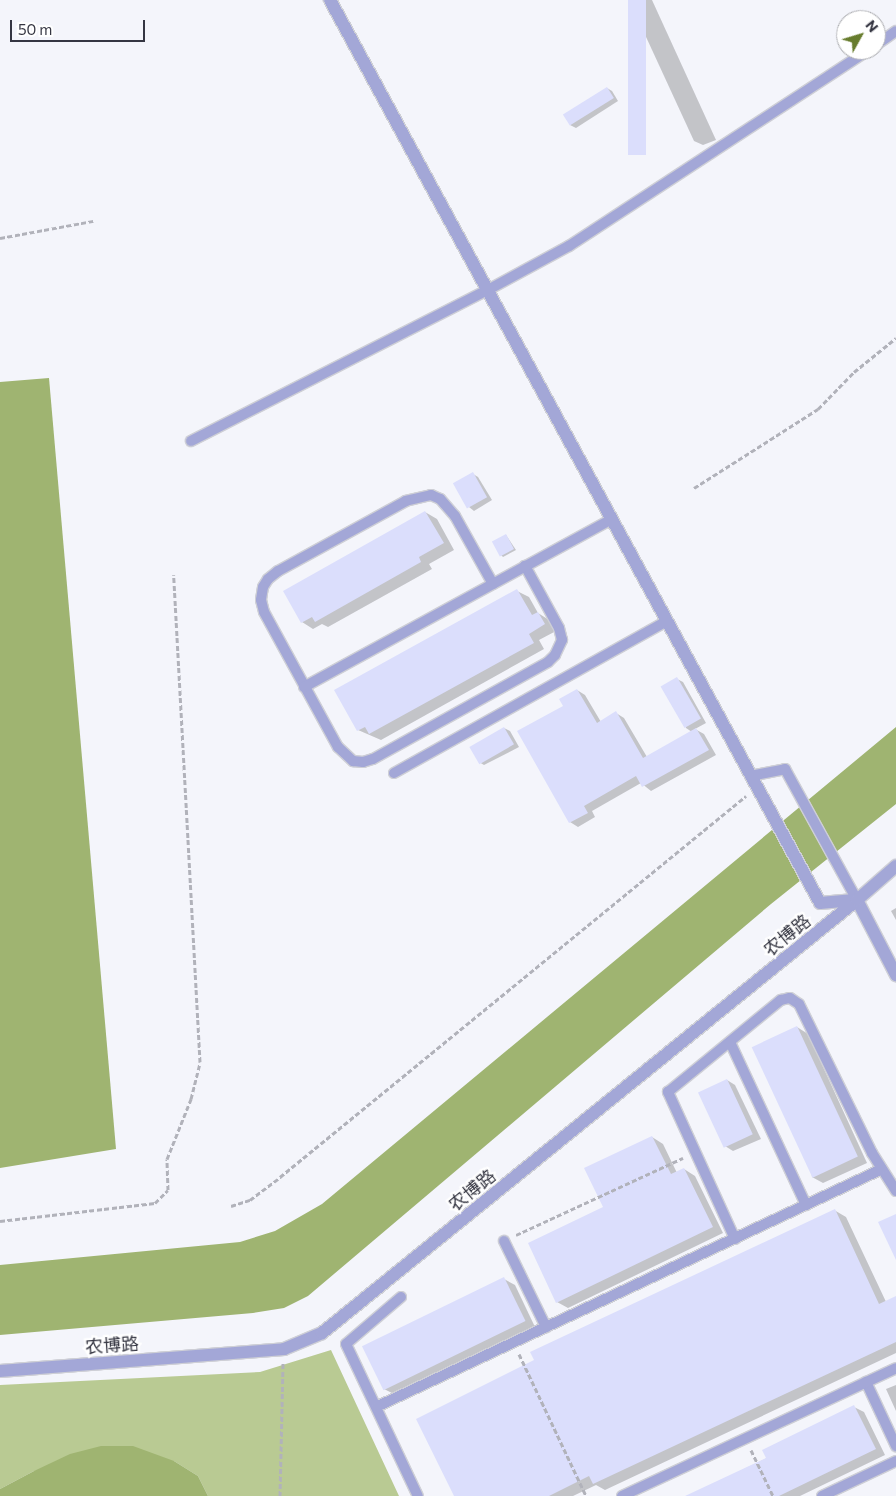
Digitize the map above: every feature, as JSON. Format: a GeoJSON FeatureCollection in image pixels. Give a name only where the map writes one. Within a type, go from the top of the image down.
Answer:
{"type":"FeatureCollection","features":[{"type":"Feature","properties":{"kind":"street"},"geometry":{"type":"LineString","coordinates":[[330,0],[665,622],[820,903],[857,900],[896,975]]}},
{"type":"Feature","properties":{"kind":"street","name":"农博路"},"geometry":{"type":"LineString","coordinates":[[0,1370],[284,1349],[322,1334],[857,900],[896,866]]}},
{"type":"Feature","properties":{"kind":"lane"},"geometry":{"type":"LineString","coordinates":[[191,441],[486,291],[569,246],[853,60]]}},
{"type":"Feature","properties":{"kind":"lane"},"geometry":{"type":"LineString","coordinates":[[493,584],[455,516],[440,499],[431,495],[420,496],[389,511],[278,572],[268,579],[263,587],[261,600],[264,612],[304,687],[344,755],[352,761],[363,762],[373,759],[548,662],[555,655],[562,640],[559,628],[525,566]]}},
{"type":"Feature","properties":{"kind":"lane"},"geometry":{"type":"LineString","coordinates":[[304,687],[610,520]]}},
{"type":"Feature","properties":{"kind":"lane"},"geometry":{"type":"LineString","coordinates":[[394,773],[665,622]]}},
{"type":"Feature","properties":{"kind":"lane"},"geometry":{"type":"LineString","coordinates":[[750,776],[785,769],[857,900]]}},
{"type":"Feature","properties":{"kind":"lane"},"geometry":{"type":"LineString","coordinates":[[735,1239],[668,1092],[781,1000],[790,998],[799,1004],[872,1154],[896,1190]]}},
{"type":"Feature","properties":{"kind":"lane"},"geometry":{"type":"LineString","coordinates":[[730,1042],[806,1205]]}},
{"type":"Feature","properties":{"kind":"lane"},"geometry":{"type":"LineString","coordinates":[[376,1407],[882,1168]]}},
{"type":"Feature","properties":{"kind":"lane"},"geometry":{"type":"LineString","coordinates":[[504,1241],[546,1327]]}},
{"type":"Feature","properties":{"kind":"lane"},"geometry":{"type":"LineString","coordinates":[[401,1297],[346,1344],[418,1496]]}},
{"type":"Feature","properties":{"kind":"lane"},"geometry":{"type":"LineString","coordinates":[[622,1496],[634,1493],[896,1368]]}},
{"type":"Feature","properties":{"kind":"lane"},"geometry":{"type":"LineString","coordinates":[[866,1382],[896,1446]]}},
{"type":"Feature","properties":{"kind":"lane"},"geometry":{"type":"LineString","coordinates":[[822,1496],[896,1462]]}},
{"type":"Feature","properties":{"kind":"path"},"geometry":{"type":"LineString","coordinates":[[0,238],[93,221]]}},
{"type":"Feature","properties":{"kind":"path"},"geometry":{"type":"LineString","coordinates":[[694,488],[818,410],[854,372],[896,338]]}},
{"type":"Feature","properties":{"kind":"path"},"geometry":{"type":"LineString","coordinates":[[0,1221],[155,1202],[168,1190],[167,1159],[191,1099],[200,1062],[174,575]]}},
{"type":"Feature","properties":{"kind":"path"},"geometry":{"type":"LineString","coordinates":[[231,1206],[250,1200],[280,1177],[756,788]]}},
{"type":"Feature","properties":{"kind":"path"},"geometry":{"type":"LineString","coordinates":[[504,1241],[696,1152]]}},
{"type":"Feature","properties":{"kind":"path"},"geometry":{"type":"LineString","coordinates":[[514,1342],[586,1496]]}},
{"type":"Feature","properties":{"kind":"path"},"geometry":{"type":"LineString","coordinates":[[280,1496],[284,1349]]}},
{"type":"Feature","properties":{"kind":"path"},"geometry":{"type":"LineString","coordinates":[[746,1438],[773,1496]]}},
{"type":"Feature","properties":{"kind":"shaded area"},"geometry":{"type":"Polygon","coordinates":[[[49,378],[116,1149],[0,1168],[0,382],[49,378]]]}},
{"type":"Feature","properties":{"kind":"shaded area"},"geometry":{"type":"Polygon","coordinates":[[[896,727],[896,804],[771,904],[308,1296],[284,1308],[253,1313],[0,1335],[0,1265],[240,1242],[275,1231],[322,1204],[896,727]]]}},
{"type":"Feature","properties":{"kind":"shaded area"},"geometry":{"type":"Polygon","coordinates":[[[331,1350],[399,1496],[208,1496],[198,1476],[174,1461],[34,1471],[0,1489],[0,1385],[260,1372],[331,1350]]]}},
{"type":"Feature","properties":{"kind":"shaded area"},"geometry":{"type":"Polygon","coordinates":[[[101,1446],[133,1446],[174,1461],[198,1476],[208,1496],[0,1496],[0,1489],[34,1471],[70,1454],[101,1446]]]}},
{"type":"Feature","properties":{"kind":"building"},"geometry":{"type":"Polygon","coordinates":[[[628,0],[646,0],[646,155],[628,155],[628,0]]]}},
{"type":"Feature","properties":{"kind":"building"},"geometry":{"type":"Polygon","coordinates":[[[607,87],[614,98],[570,126],[563,115],[607,87]]]}},
{"type":"Feature","properties":{"kind":"building"},"geometry":{"type":"Polygon","coordinates":[[[473,472],[487,497],[467,509],[453,483],[473,472]]]}},
{"type":"Feature","properties":{"kind":"building"},"geometry":{"type":"Polygon","coordinates":[[[425,511],[444,543],[419,557],[421,562],[315,622],[312,617],[301,623],[283,591],[425,511]]]}},
{"type":"Feature","properties":{"kind":"building"},"geometry":{"type":"Polygon","coordinates":[[[506,534],[514,549],[500,557],[492,542],[506,534]]]}},
{"type":"Feature","properties":{"kind":"building"},"geometry":{"type":"Polygon","coordinates":[[[517,589],[532,615],[538,612],[545,624],[529,634],[534,643],[369,734],[365,727],[357,731],[334,690],[517,589]]]}},
{"type":"Feature","properties":{"kind":"building"},"geometry":{"type":"Polygon","coordinates":[[[677,677],[701,719],[685,728],[661,686],[677,677]]]}},
{"type":"Feature","properties":{"kind":"building"},"geometry":{"type":"Polygon","coordinates":[[[577,689],[597,723],[616,711],[643,758],[696,728],[709,750],[642,787],[636,776],[584,806],[588,813],[569,823],[517,731],[563,706],[559,699],[577,689]]]}},
{"type":"Feature","properties":{"kind":"building"},"geometry":{"type":"Polygon","coordinates":[[[504,727],[514,744],[479,764],[469,747],[504,727]]]}},
{"type":"Feature","properties":{"kind":"building"},"geometry":{"type":"Polygon","coordinates":[[[797,1026],[858,1157],[813,1178],[752,1047],[797,1026]]]}},
{"type":"Feature","properties":{"kind":"building"},"geometry":{"type":"Polygon","coordinates":[[[727,1079],[753,1134],[724,1148],[698,1093],[727,1079]]]}},
{"type":"Feature","properties":{"kind":"building"},"geometry":{"type":"Polygon","coordinates":[[[652,1136],[671,1174],[684,1168],[713,1227],[556,1303],[528,1243],[603,1207],[584,1168],[652,1136]]]}},
{"type":"Feature","properties":{"kind":"building"},"geometry":{"type":"Polygon","coordinates":[[[835,1209],[879,1304],[896,1296],[896,1342],[593,1484],[589,1476],[549,1496],[454,1496],[416,1419],[534,1360],[530,1352],[835,1209]]]}},
{"type":"Feature","properties":{"kind":"building"},"geometry":{"type":"Polygon","coordinates":[[[896,1214],[896,1260],[878,1222],[896,1214]]]}},
{"type":"Feature","properties":{"kind":"building"},"geometry":{"type":"Polygon","coordinates":[[[504,1277],[525,1321],[383,1390],[362,1346],[504,1277]]]}},
{"type":"Feature","properties":{"kind":"building"},"geometry":{"type":"Polygon","coordinates":[[[854,1405],[876,1449],[779,1496],[685,1496],[766,1458],[762,1450],[854,1405]]]}}]}
